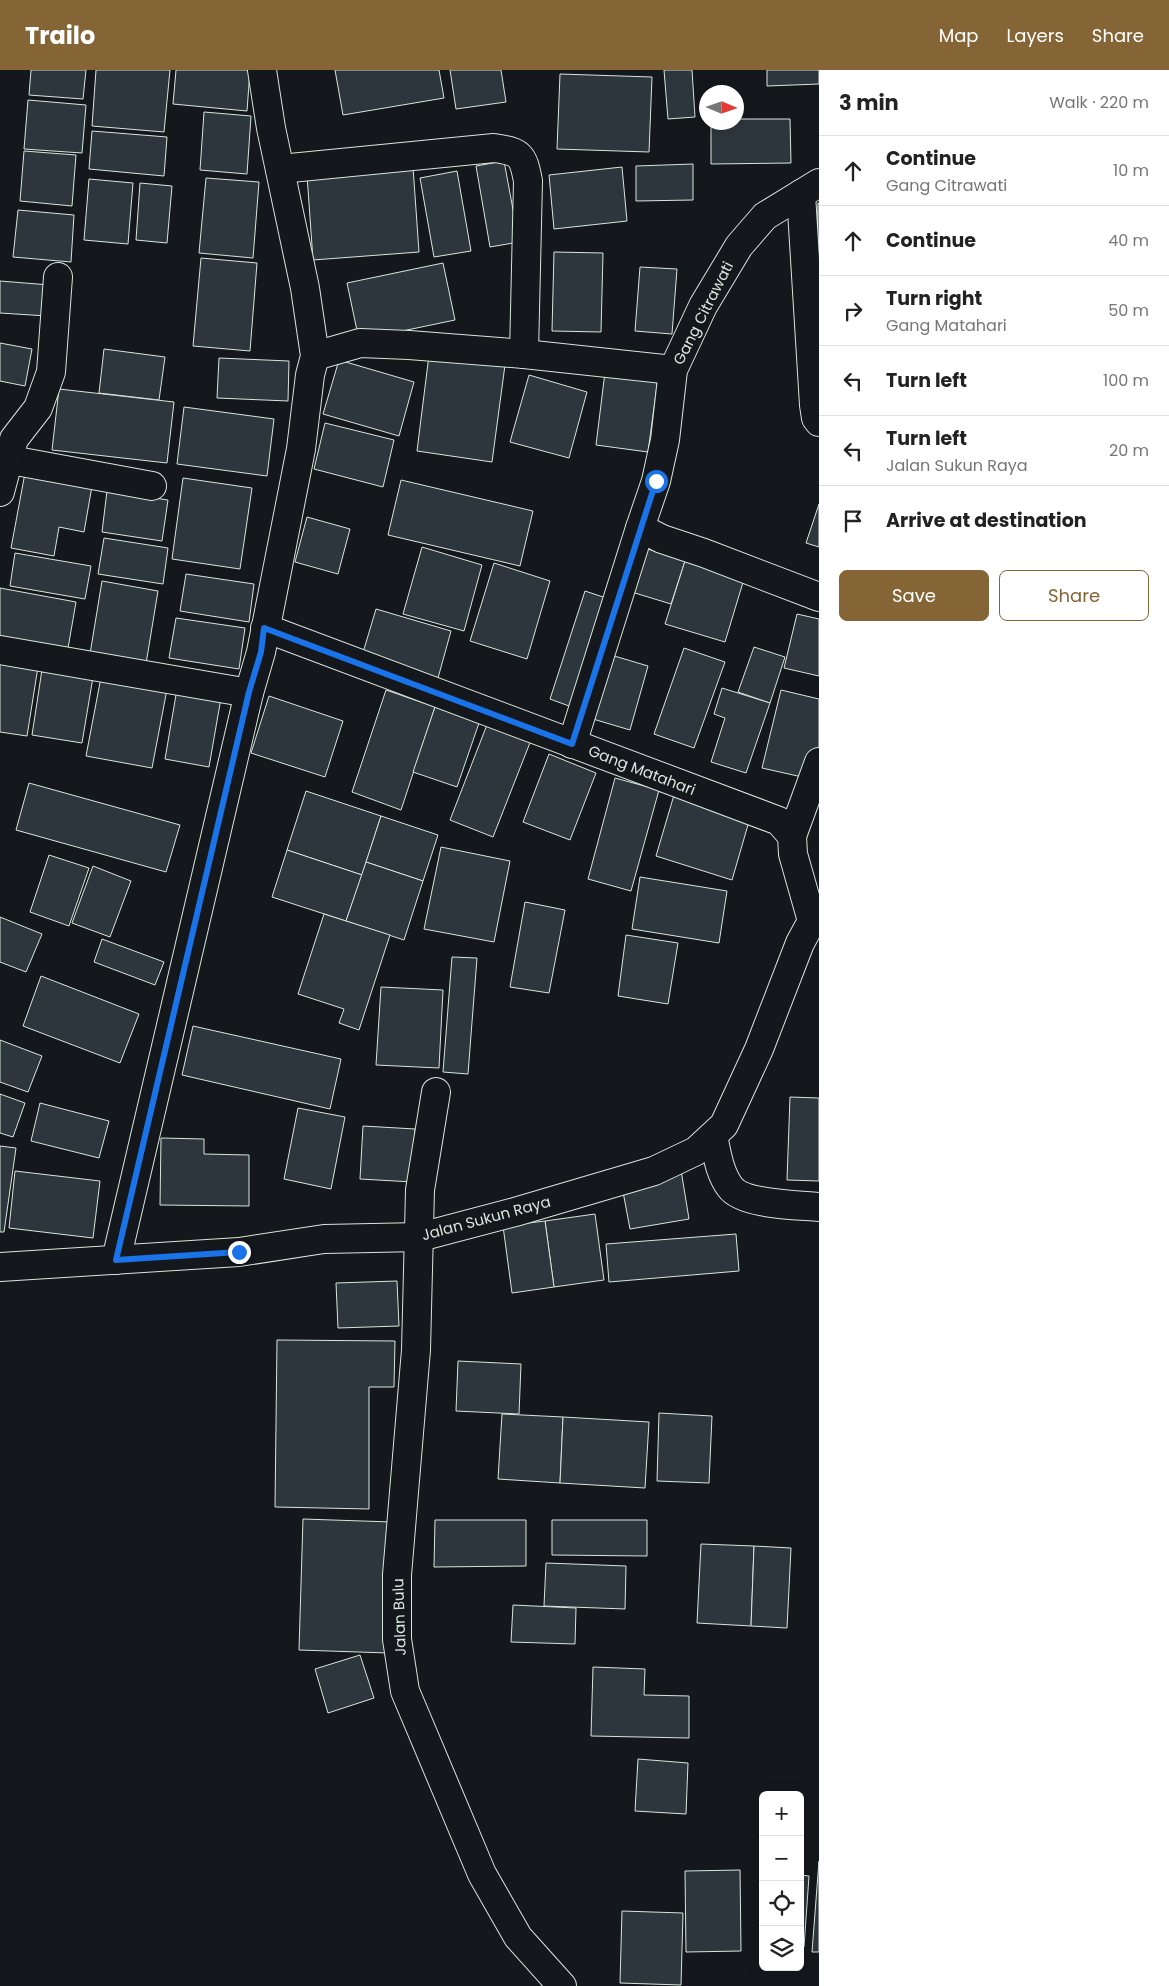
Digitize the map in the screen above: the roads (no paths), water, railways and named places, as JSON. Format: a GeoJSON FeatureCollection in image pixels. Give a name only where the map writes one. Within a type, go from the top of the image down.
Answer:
{"type":"FeatureCollection","features":[{"type":"Feature","properties":{"kind":"street"},"geometry":{"type":"LineString","coordinates":[[116,1260],[249,692],[261,652],[264,628],[301,449],[310,375],[315,356],[306,288],[271,128],[262,70]]}},
{"type":"Feature","properties":{"kind":"street"},"geometry":{"type":"LineString","coordinates":[[280,169],[494,148],[515,151],[524,161],[528,182],[524,354]]}},
{"type":"Feature","properties":{"kind":"street"},"geometry":{"type":"LineString","coordinates":[[810,188],[814,405],[816,418],[819,422]]}},
{"type":"Feature","properties":{"kind":"street","name":"Gang Citrawati"},"geometry":{"type":"LineString","coordinates":[[572,744],[658,473],[673,370],[703,306],[738,246],[765,216],[810,188]]}},
{"type":"Feature","properties":{"kind":"street"},"geometry":{"type":"LineString","coordinates":[[0,492],[3,459],[14,439],[38,408],[51,372],[58,277]]}},
{"type":"Feature","properties":{"kind":"street"},"geometry":{"type":"LineString","coordinates":[[315,356],[360,343],[524,354],[673,370]]}},
{"type":"Feature","properties":{"kind":"street"},"geometry":{"type":"LineString","coordinates":[[3,459],[152,486]]}},
{"type":"Feature","properties":{"kind":"street"},"geometry":{"type":"LineString","coordinates":[[640,528],[662,539],[704,552],[819,597]]}},
{"type":"Feature","properties":{"kind":"street","name":"Gang Matahari"},"geometry":{"type":"LineString","coordinates":[[264,628],[779,821],[792,836]]}},
{"type":"Feature","properties":{"kind":"street"},"geometry":{"type":"LineString","coordinates":[[0,650],[249,692]]}},
{"type":"Feature","properties":{"kind":"street"},"geometry":{"type":"LineString","coordinates":[[815,919],[793,854],[792,836],[819,762]]}},
{"type":"Feature","properties":{"kind":"street","name":"Jalan Sukun Raya"},"geometry":{"type":"LineString","coordinates":[[0,1267],[239,1252],[324,1239],[420,1237],[515,1212],[654,1171],[696,1151],[724,1125],[740,1091],[800,943],[815,919]]}},
{"type":"Feature","properties":{"kind":"street","name":"Jalan Bulu"},"geometry":{"type":"LineString","coordinates":[[436,1092],[420,1190],[416,1350],[398,1575],[397,1639],[405,1691],[482,1874],[518,1937],[562,1986]]}},
{"type":"Feature","properties":{"kind":"street"},"geometry":{"type":"LineString","coordinates":[[713,1136],[720,1168],[730,1189],[752,1200],[819,1207]]}}]}
